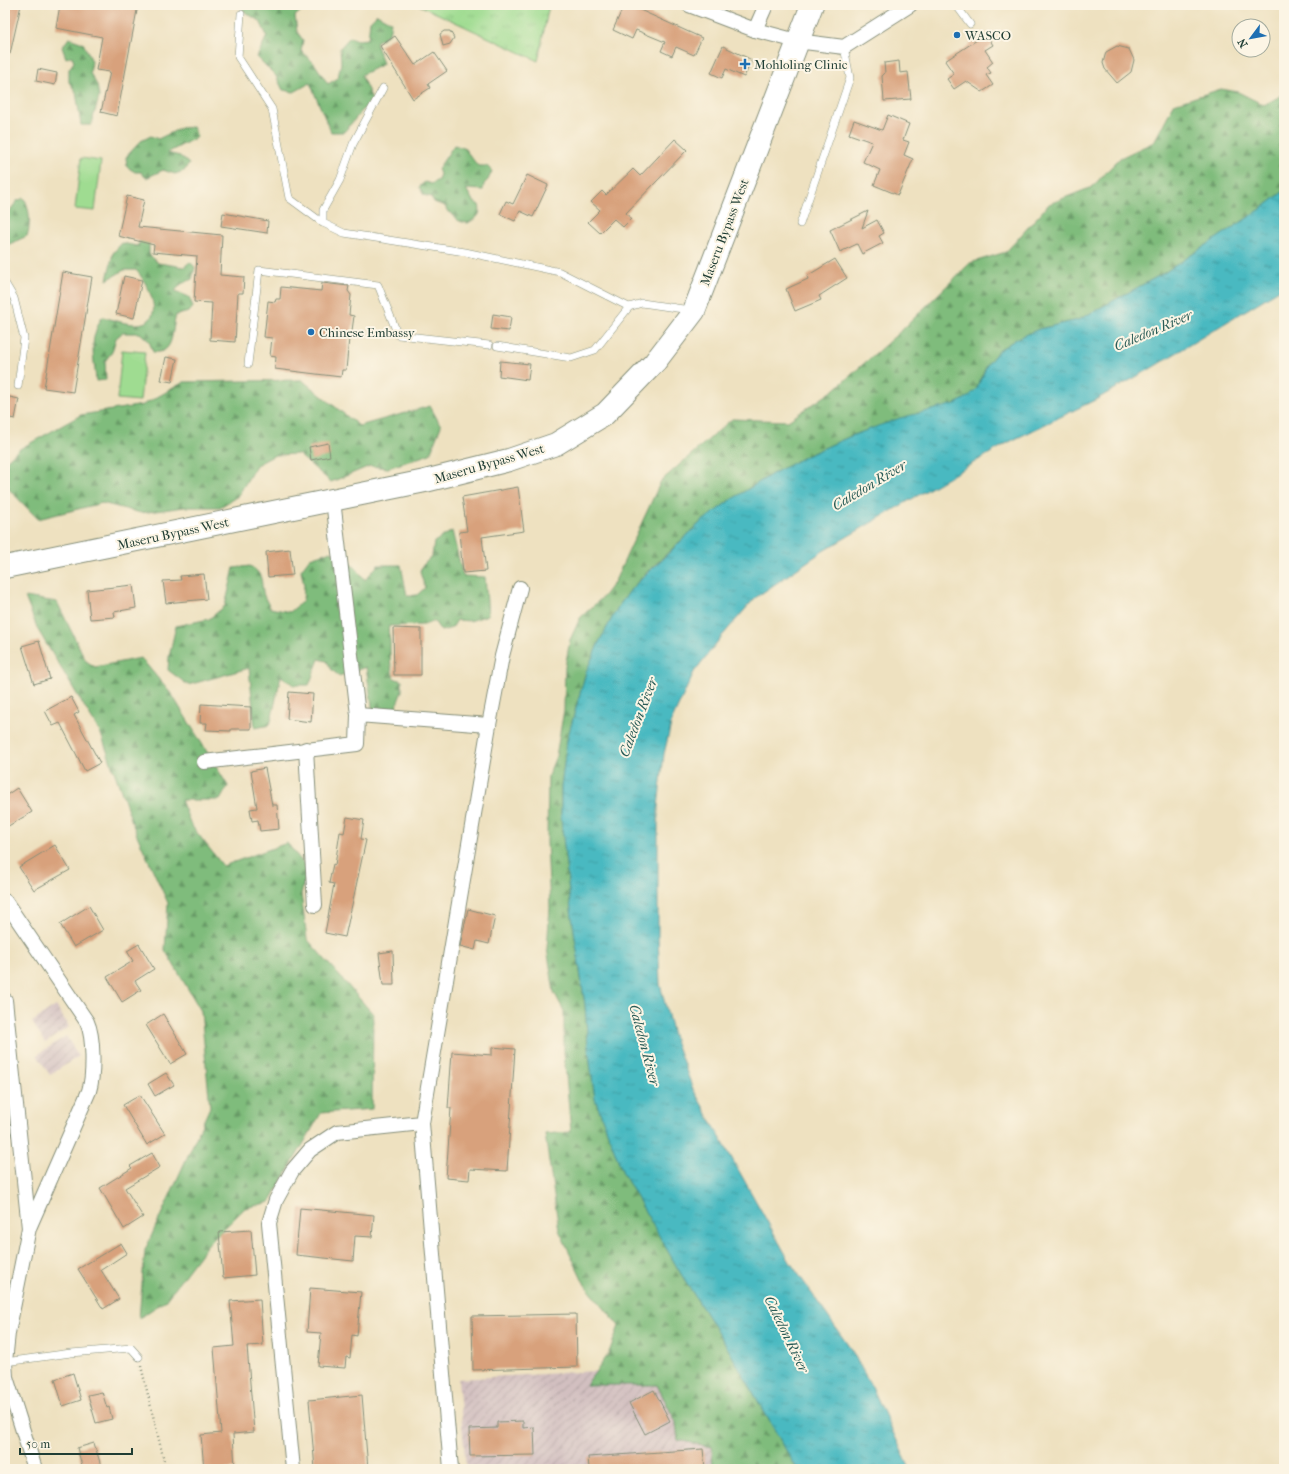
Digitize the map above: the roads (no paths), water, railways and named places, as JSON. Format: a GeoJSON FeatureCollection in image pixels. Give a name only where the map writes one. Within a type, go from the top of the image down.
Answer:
{"type":"FeatureCollection","features":[{"type":"Feature","properties":{"kind":"main road","name":"Maseru Bypass West"},"geometry":{"type":"LineString","coordinates":[[5,567],[333,500],[509,460],[556,444],[605,414],[655,362],[694,311],[812,5]]}},
{"type":"Feature","properties":{"kind":"street"},"geometry":{"type":"LineString","coordinates":[[689,5],[755,30],[797,41],[844,47],[910,5]]}},
{"type":"Feature","properties":{"kind":"street"},"geometry":{"type":"LineString","coordinates":[[755,30],[766,5]]}},
{"type":"Feature","properties":{"kind":"street"},"geometry":{"type":"LineString","coordinates":[[204,762],[357,744],[358,716],[333,500]]}},
{"type":"Feature","properties":{"kind":"street"},"geometry":{"type":"LineString","coordinates":[[451,1469],[422,1123],[489,725],[502,656],[520,588]]}},
{"type":"Feature","properties":{"kind":"street"},"geometry":{"type":"LineString","coordinates":[[358,716],[489,725]]}},
{"type":"Feature","properties":{"kind":"street"},"geometry":{"type":"LineString","coordinates":[[306,749],[315,905]]}},
{"type":"Feature","properties":{"kind":"street"},"geometry":{"type":"LineString","coordinates":[[5,901],[87,1022],[90,1032],[92,1080],[90,1091],[29,1228],[8,1334],[5,1362],[6,1377],[35,1469]]}},
{"type":"Feature","properties":{"kind":"street"},"geometry":{"type":"LineString","coordinates":[[5,1000],[29,1228]]}},
{"type":"Feature","properties":{"kind":"street"},"geometry":{"type":"LineString","coordinates":[[293,1469],[269,1223],[276,1200],[292,1171],[310,1150],[337,1132],[422,1123]]}},
{"type":"Feature","properties":{"kind":"lane"},"geometry":{"type":"LineString","coordinates":[[956,5],[970,24]]}},
{"type":"Feature","properties":{"kind":"lane"},"geometry":{"type":"LineString","coordinates":[[241,14],[238,57],[272,109],[290,198],[323,223],[344,233],[464,252],[560,272],[629,307]]}},
{"type":"Feature","properties":{"kind":"lane"},"geometry":{"type":"LineString","coordinates":[[800,224],[850,78],[844,47]]}},
{"type":"Feature","properties":{"kind":"lane"},"geometry":{"type":"LineString","coordinates":[[323,223],[323,210],[340,180],[353,144],[383,88]]}},
{"type":"Feature","properties":{"kind":"lane"},"geometry":{"type":"LineString","coordinates":[[248,364],[259,270],[378,285],[398,335],[489,345]]}},
{"type":"Feature","properties":{"kind":"lane"},"geometry":{"type":"LineString","coordinates":[[5,283],[14,298],[24,338],[18,386]]}},
{"type":"Feature","properties":{"kind":"lane"},"geometry":{"type":"LineString","coordinates":[[498,346],[571,358],[594,350],[629,307],[642,304],[694,311]]}},
{"type":"Feature","properties":{"kind":"lane"},"geometry":{"type":"LineString","coordinates":[[5,1362],[71,1353],[131,1348],[139,1357]]}},
{"type":"Feature","properties":{"kind":"water","name":"Caledon River"},"geometry":{"type":"Polygon","coordinates":[[[1284,191],[1284,287],[1150,369],[1097,399],[1009,442],[823,551],[755,598],[722,636],[694,672],[672,720],[664,754],[658,807],[658,935],[660,984],[673,1035],[693,1089],[790,1262],[852,1351],[874,1391],[910,1469],[797,1469],[727,1347],[681,1274],[623,1173],[595,1099],[588,1048],[585,1005],[571,910],[561,818],[561,787],[567,740],[586,672],[599,642],[618,607],[632,588],[701,522],[729,501],[772,474],[806,456],[851,436],[900,418],[955,404],[968,397],[977,388],[987,365],[998,351],[1016,339],[1039,329],[1078,320],[1164,273],[1261,209],[1284,191]]]}},
{"type":"Feature","properties":{"kind":"place","name":"WASCO"},"geometry":{"type":"Point","coordinates":[957,35]}},
{"type":"Feature","properties":{"kind":"place","name":"Mohloling Clinic"},"geometry":{"type":"Point","coordinates":[745,64]}},
{"type":"Feature","properties":{"kind":"place","name":"Chinese Embassy"},"geometry":{"type":"Point","coordinates":[311,332]}}]}
